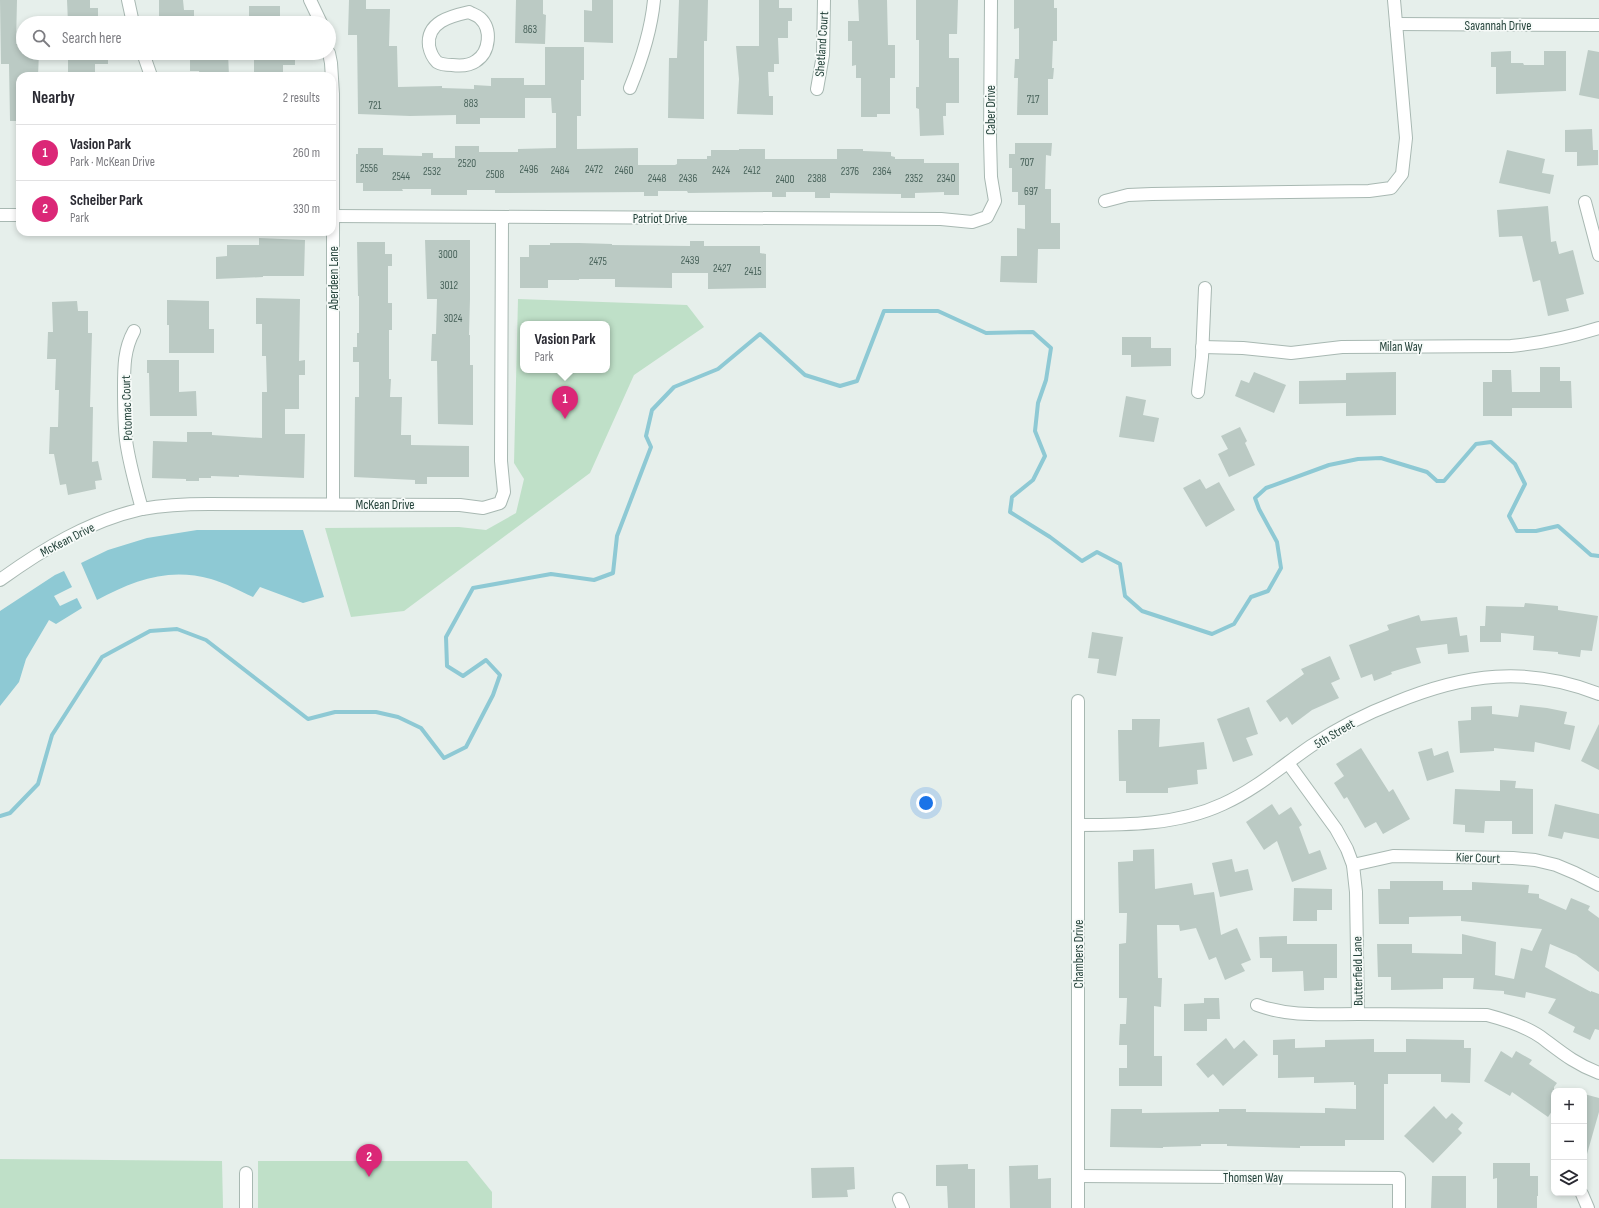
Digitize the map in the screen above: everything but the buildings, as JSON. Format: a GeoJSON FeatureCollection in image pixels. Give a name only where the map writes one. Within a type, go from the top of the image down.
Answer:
{"type":"FeatureCollection","features":[{"type":"Feature","properties":{"kind":"street"},"geometry":{"type":"LineString","coordinates":[[128,0],[131,16]]}},
{"type":"Feature","properties":{"kind":"street"},"geometry":{"type":"LineString","coordinates":[[310,0],[318,16]]}},
{"type":"Feature","properties":{"kind":"street"},"geometry":{"type":"LineString","coordinates":[[630,88],[641,62],[648,36],[654,0]]}},
{"type":"Feature","properties":{"kind":"street","name":"Shetland Court"},"geometry":{"type":"LineString","coordinates":[[817,89],[823,55],[824,0]]}},
{"type":"Feature","properties":{"kind":"street","name":"Caber Drive"},"geometry":{"type":"LineString","coordinates":[[987,217],[995,201],[991,177],[991,0]]}},
{"type":"Feature","properties":{"kind":"street"},"geometry":{"type":"LineString","coordinates":[[1106,202],[1128,195],[1369,191],[1391,188],[1402,174],[1406,138],[1394,0]]}},
{"type":"Feature","properties":{"kind":"street"},"geometry":{"type":"LineString","coordinates":[[469,6],[480,18],[486,28],[488,41],[485,52],[476,62],[463,66],[446,65],[437,62],[430,52],[428,40],[432,29],[440,22],[469,6]]}},
{"type":"Feature","properties":{"kind":"street","name":"Savannah Drive"},"geometry":{"type":"LineString","coordinates":[[1396,24],[1599,25]]}},
{"type":"Feature","properties":{"kind":"street"},"geometry":{"type":"LineString","coordinates":[[145,60],[150,72]]}},
{"type":"Feature","properties":{"kind":"street","name":"Aberdeen Lane"},"geometry":{"type":"LineString","coordinates":[[330,60],[332,72]]}},
{"type":"Feature","properties":{"kind":"street"},"geometry":{"type":"LineString","coordinates":[[1585,202],[1599,255]]}},
{"type":"Feature","properties":{"kind":"street"},"geometry":{"type":"LineString","coordinates":[[0,214],[16,215]]}},
{"type":"Feature","properties":{"kind":"street","name":"Patriot Drive"},"geometry":{"type":"LineString","coordinates":[[336,216],[941,220],[972,222],[987,217]]}},
{"type":"Feature","properties":{"kind":"street","name":"McKean Drive"},"geometry":{"type":"LineString","coordinates":[[0,580],[29,559],[77,532],[124,514],[142,509],[209,504],[460,505],[483,508],[500,503],[504,492],[501,461],[502,217]]}},
{"type":"Feature","properties":{"kind":"street","name":"Aberdeen Lane"},"geometry":{"type":"LineString","coordinates":[[333,236],[333,504]]}},
{"type":"Feature","properties":{"kind":"street"},"geometry":{"type":"LineString","coordinates":[[1198,392],[1201,374],[1205,288]]}},
{"type":"Feature","properties":{"kind":"street","name":"Milan Way"},"geometry":{"type":"LineString","coordinates":[[1202,347],[1244,348],[1291,353],[1342,347],[1511,346],[1538,344],[1566,338],[1599,328]]}},
{"type":"Feature","properties":{"kind":"street","name":"Potomac Court"},"geometry":{"type":"LineString","coordinates":[[134,331],[128,341],[124,368],[124,423],[130,461],[142,509]]}},
{"type":"Feature","properties":{"kind":"street","name":"5th Street"},"geometry":{"type":"LineString","coordinates":[[1078,825],[1136,824],[1169,820],[1223,804],[1251,789],[1330,734],[1366,714],[1443,684],[1473,678],[1503,676],[1536,677],[1566,683],[1599,694]]}},
{"type":"Feature","properties":{"kind":"street","name":"Chambers Drive"},"geometry":{"type":"LineString","coordinates":[[1078,701],[1078,1208]]}},
{"type":"Feature","properties":{"kind":"street","name":"Butterfield Lane"},"geometry":{"type":"LineString","coordinates":[[1288,763],[1336,829],[1347,849],[1353,865],[1356,892],[1358,1014],[1487,1015],[1522,1026],[1540,1037],[1571,1060],[1599,1073]]}},
{"type":"Feature","properties":{"kind":"street","name":"Kier Court"},"geometry":{"type":"LineString","coordinates":[[1353,865],[1393,856],[1416,855],[1513,858],[1535,860],[1556,865],[1599,885]]}},
{"type":"Feature","properties":{"kind":"street"},"geometry":{"type":"LineString","coordinates":[[1257,1005],[1270,1010],[1285,1013],[1358,1014]]}},
{"type":"Feature","properties":{"kind":"street"},"geometry":{"type":"LineString","coordinates":[[246,1173],[246,1208]]}},
{"type":"Feature","properties":{"kind":"street","name":"Thomsen Way"},"geometry":{"type":"LineString","coordinates":[[1078,1176],[1399,1178],[1399,1208]]}},
{"type":"Feature","properties":{"kind":"street"},"geometry":{"type":"LineString","coordinates":[[1583,1196],[1588,1208]]}},
{"type":"Feature","properties":{"kind":"green space"},"geometry":{"type":"Polygon","coordinates":[[[518,299],[687,305],[704,327],[634,375],[590,473],[404,611],[351,617],[325,528],[459,527],[486,530],[516,513],[524,479],[514,463],[518,299]]]}},
{"type":"Feature","properties":{"kind":"green space"},"geometry":{"type":"Polygon","coordinates":[[[0,1159],[222,1161],[223,1208],[0,1208],[0,1159]]]}},
{"type":"Feature","properties":{"kind":"green space"},"geometry":{"type":"Polygon","coordinates":[[[258,1161],[467,1161],[492,1192],[492,1208],[258,1208],[258,1161]]]}},
{"type":"Feature","properties":{"kind":"water"},"geometry":{"type":"Polygon","coordinates":[[[197,530],[303,530],[324,597],[303,603],[260,587],[253,597],[211,579],[181,574],[166,575],[138,581],[97,600],[81,563],[108,550],[147,538],[197,530]]]}},
{"type":"Feature","properties":{"kind":"water"},"geometry":{"type":"Polygon","coordinates":[[[64,571],[72,587],[54,596],[60,606],[77,598],[82,608],[56,624],[49,620],[26,659],[19,682],[0,706],[0,611],[55,575],[64,571]]]}},
{"type":"Feature","properties":{"kind":"waterway"},"geometry":{"type":"LineString","coordinates":[[0,816],[10,813],[38,784],[52,735],[102,657],[150,631],[177,629],[206,640],[308,719],[335,712],[376,712],[398,717],[421,728],[444,758],[466,747],[493,695],[500,675],[486,660],[463,676],[447,666],[446,637],[473,588],[551,574],[594,580],[613,573],[617,536],[651,447],[646,436],[652,410],[674,387],[718,369],[760,334],[805,375],[840,386],[857,381],[884,311],[938,311],[986,333],[1033,332],[1051,348],[1046,380],[1038,403],[1035,431],[1045,456],[1033,480],[1012,497],[1010,512],[1050,537],[1082,561],[1097,552],[1120,564],[1125,596],[1142,611],[1212,634],[1234,624],[1251,597],[1268,591],[1281,568],[1277,542],[1259,509],[1255,498],[1266,488],[1329,465],[1358,459],[1381,458],[1427,472],[1437,481],[1444,481],[1476,444],[1491,442],[1515,464],[1525,484],[1509,516],[1517,531],[1536,531],[1558,526],[1591,555],[1599,556]]}},
{"type":"Feature","properties":{"kind":"place","name":"Vasion Park"},"geometry":{"type":"Point","coordinates":[565,419]}},
{"type":"Feature","properties":{"kind":"place","name":"Scheiber Park"},"geometry":{"type":"Point","coordinates":[369,1177]}}]}
